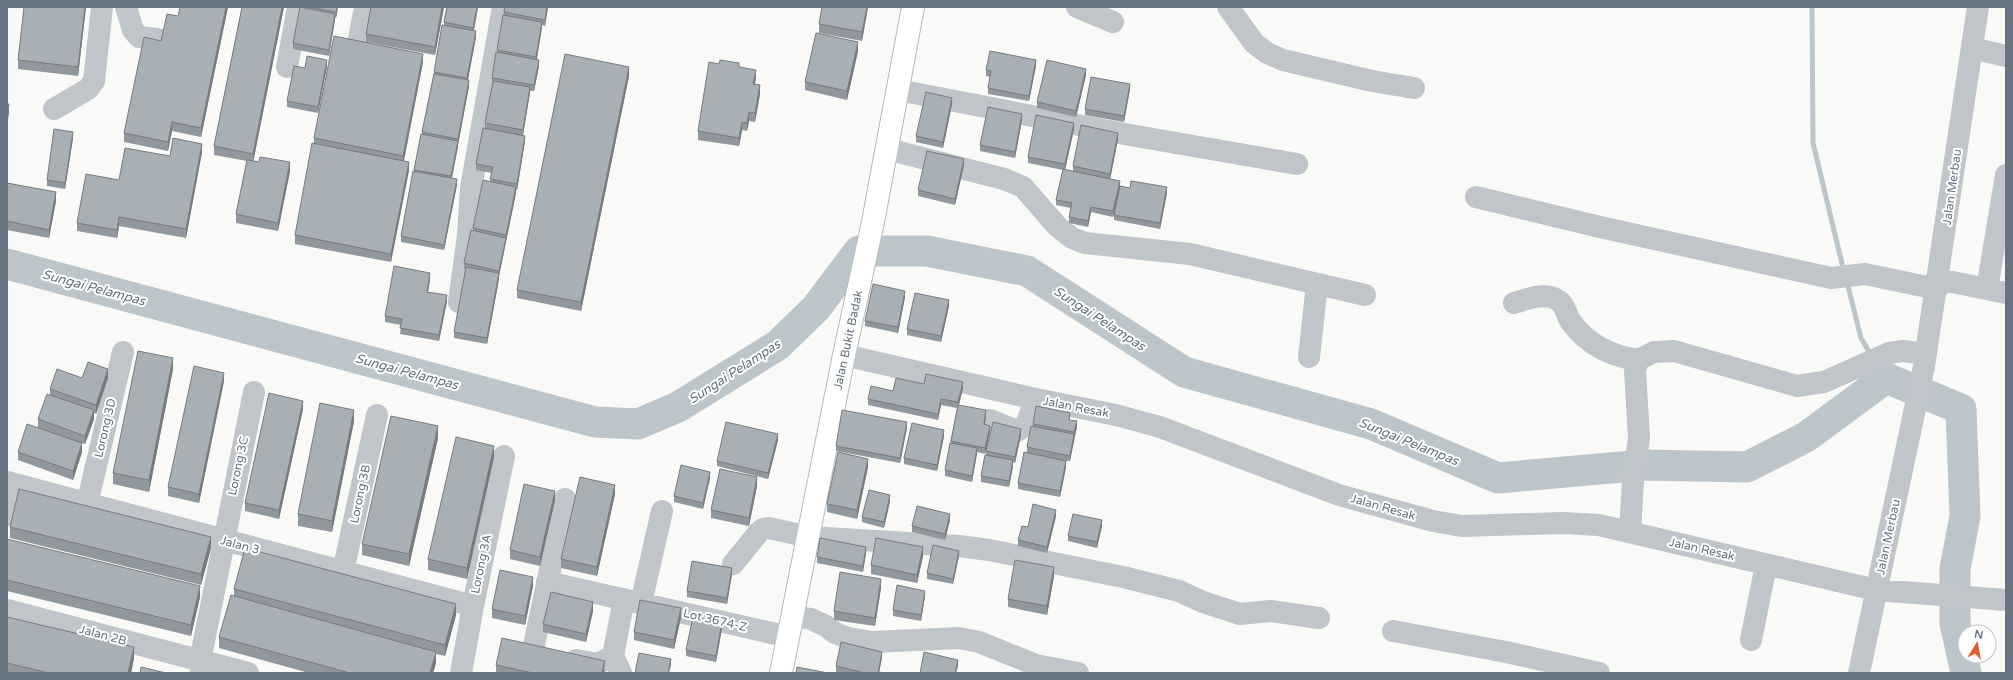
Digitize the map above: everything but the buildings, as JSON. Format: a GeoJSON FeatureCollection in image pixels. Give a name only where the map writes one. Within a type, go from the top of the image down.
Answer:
{"type":"FeatureCollection","features":[{"type":"Feature","properties":{"kind":"main road","name":"Jalan Bukit Badak"},"geometry":{"type":"LineString","coordinates":[[781,673],[844,355],[874,222],[913,7]]}},
{"type":"Feature","properties":{"kind":"street"},"geometry":{"type":"LineString","coordinates":[[54,109],[88,89],[94,81],[102,7]]}},
{"type":"Feature","properties":{"kind":"street"},"geometry":{"type":"LineString","coordinates":[[126,7],[133,30],[139,37],[157,39]]}},
{"type":"Feature","properties":{"kind":"street"},"geometry":{"type":"LineString","coordinates":[[287,67],[298,7]]}},
{"type":"Feature","properties":{"kind":"street"},"geometry":{"type":"LineString","coordinates":[[358,44],[365,7]]}},
{"type":"Feature","properties":{"kind":"street"},"geometry":{"type":"LineString","coordinates":[[460,302],[468,234],[471,188],[503,7]]}},
{"type":"Feature","properties":{"kind":"street"},"geometry":{"type":"LineString","coordinates":[[1077,7],[1113,22]]}},
{"type":"Feature","properties":{"kind":"street"},"geometry":{"type":"LineString","coordinates":[[1228,7],[1254,43],[1267,53],[1291,62],[1372,81],[1414,88]]}},
{"type":"Feature","properties":{"kind":"street","name":"Jalan Merbau"},"geometry":{"type":"LineString","coordinates":[[1859,673],[1925,360],[1938,284],[1978,7]]}},
{"type":"Feature","properties":{"kind":"street"},"geometry":{"type":"LineString","coordinates":[[1972,48],[2006,56]]}},
{"type":"Feature","properties":{"kind":"street"},"geometry":{"type":"LineString","coordinates":[[898,90],[1130,135],[1297,164]]}},
{"type":"Feature","properties":{"kind":"street"},"geometry":{"type":"LineString","coordinates":[[887,149],[1004,179],[1023,187],[1058,226],[1072,238],[1085,243],[1190,254],[1365,295]]}},
{"type":"Feature","properties":{"kind":"street"},"geometry":{"type":"LineString","coordinates":[[1476,197],[1600,227],[1831,278],[1865,274],[1997,291],[2006,175]]}},
{"type":"Feature","properties":{"kind":"street"},"geometry":{"type":"LineString","coordinates":[[1309,357],[1317,284]]}},
{"type":"Feature","properties":{"kind":"street"},"geometry":{"type":"LineString","coordinates":[[1514,303],[1535,297],[1549,297],[1558,300],[1565,308],[1570,320],[1580,333],[1600,349],[1620,357],[1638,360],[1654,352],[1674,351],[1797,386],[1824,382],[1889,353],[1903,351],[1925,360]]}},
{"type":"Feature","properties":{"kind":"street","name":"Lorong 3D"},"geometry":{"type":"LineString","coordinates":[[87,504],[123,352]]}},
{"type":"Feature","properties":{"kind":"street","name":"Jalan Resak"},"geometry":{"type":"LineString","coordinates":[[844,355],[1036,400],[1116,415],[1160,427],[1339,495],[1434,522],[1462,526],[1562,523],[1599,525],[1876,590],[2006,600]]}},
{"type":"Feature","properties":{"kind":"street"},"geometry":{"type":"LineString","coordinates":[[1630,532],[1633,481],[1639,438],[1636,370],[1638,360]]}},
{"type":"Feature","properties":{"kind":"street","name":"Lorong 3C"},"geometry":{"type":"LineString","coordinates":[[200,667],[223,540],[254,392]]}},
{"type":"Feature","properties":{"kind":"street"},"geometry":{"type":"LineString","coordinates":[[990,420],[1017,431],[1026,424],[1036,400]]}},
{"type":"Feature","properties":{"kind":"street","name":"Lorong 3B"},"geometry":{"type":"LineString","coordinates":[[343,572],[377,415]]}},
{"type":"Feature","properties":{"kind":"street","name":"Lorong 3A"},"geometry":{"type":"LineString","coordinates":[[461,673],[472,606],[504,456]]}},
{"type":"Feature","properties":{"kind":"street"},"geometry":{"type":"LineString","coordinates":[[7,514],[11,483]]}},
{"type":"Feature","properties":{"kind":"street","name":"Jalan 3"},"geometry":{"type":"LineString","coordinates":[[11,483],[472,606]]}},
{"type":"Feature","properties":{"kind":"street"},"geometry":{"type":"LineString","coordinates":[[565,499],[547,582],[523,647],[597,664],[617,665],[633,601],[662,512]]}},
{"type":"Feature","properties":{"kind":"street"},"geometry":{"type":"LineString","coordinates":[[732,564],[763,529],[769,528],[809,537],[959,546],[989,550],[1123,577],[1179,591],[1203,602],[1240,614],[1270,611],[1319,618]]}},
{"type":"Feature","properties":{"kind":"street"},"geometry":{"type":"LineString","coordinates":[[1751,640],[1766,564]]}},
{"type":"Feature","properties":{"kind":"street","name":"Lot 3674-Z"},"geometry":{"type":"LineString","coordinates":[[547,582],[789,637]]}},
{"type":"Feature","properties":{"kind":"street","name":"Jalan 2B"},"geometry":{"type":"LineString","coordinates":[[7,610],[200,667],[248,673]]}},
{"type":"Feature","properties":{"kind":"street"},"geometry":{"type":"LineString","coordinates":[[793,616],[811,619],[826,626],[835,633],[848,638],[873,642],[959,638],[979,642],[1036,665],[1078,673]]}},
{"type":"Feature","properties":{"kind":"street"},"geometry":{"type":"LineString","coordinates":[[1393,630],[1506,652],[1599,673]]}},
{"type":"Feature","properties":{"kind":"waterway"},"geometry":{"type":"LineString","coordinates":[[1812,7],[1813,143],[1844,272]]}},
{"type":"Feature","properties":{"kind":"waterway","name":"Sungai Pelampas"},"geometry":{"type":"LineString","coordinates":[[7,264],[595,422],[638,424],[678,407],[778,345],[816,308],[859,251],[927,251],[1027,271],[1184,372],[1371,424],[1498,478],[1644,465],[1747,467],[1806,437],[1886,378],[1961,409],[1965,516],[1955,569],[1955,623],[1966,673]]}},
{"type":"Feature","properties":{"kind":"waterway"},"geometry":{"type":"LineString","coordinates":[[1847,282],[1861,338],[1871,355]]}},
{"type":"Feature","properties":{"kind":"waterway"},"geometry":{"type":"LineString","coordinates":[[1877,364],[1886,378]]}}]}
